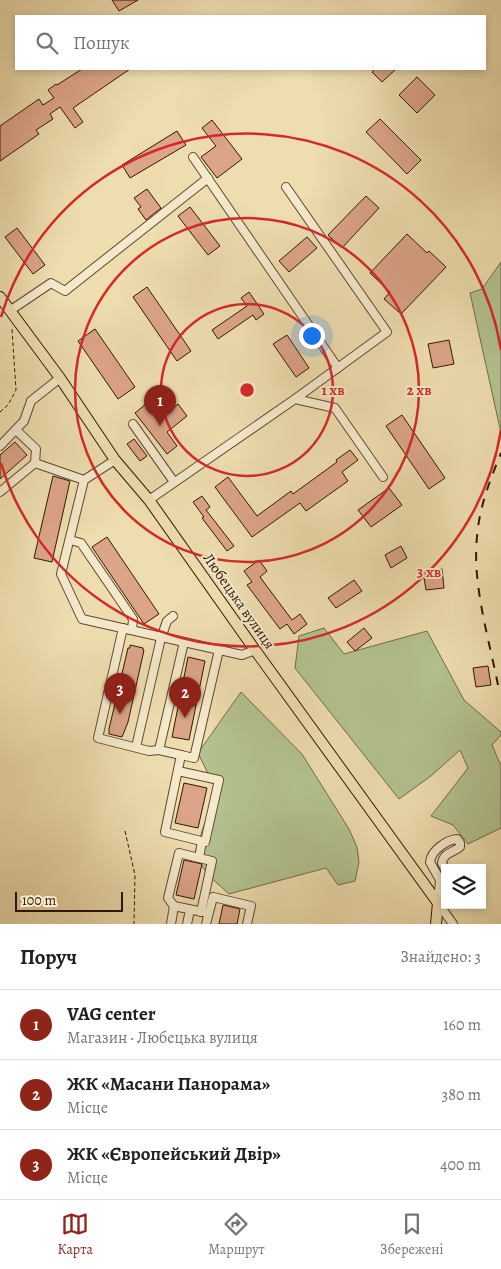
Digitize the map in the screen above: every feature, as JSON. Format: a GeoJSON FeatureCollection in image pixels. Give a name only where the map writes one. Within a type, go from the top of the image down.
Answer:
{"type":"FeatureCollection","features":[{"type":"Feature","properties":{"kind":"main road","name":"Любецька вулиця"},"geometry":{"type":"LineString","coordinates":[[0,296],[60,378],[115,460],[149,500],[255,650],[441,903]]}},
{"type":"Feature","properties":{"kind":"main road"},"geometry":{"type":"LineString","coordinates":[[436,924],[442,909]]}},
{"type":"Feature","properties":{"kind":"street"},"geometry":{"type":"LineString","coordinates":[[193,157],[338,368]]}},
{"type":"Feature","properties":{"kind":"street"},"geometry":{"type":"LineString","coordinates":[[11,310],[51,283],[65,291],[208,178]]}},
{"type":"Feature","properties":{"kind":"street"},"geometry":{"type":"LineString","coordinates":[[149,500],[296,399],[387,332],[286,186]]}},
{"type":"Feature","properties":{"kind":"street"},"geometry":{"type":"LineString","coordinates":[[0,446],[24,420],[31,401],[60,378]]}},
{"type":"Feature","properties":{"kind":"street"},"geometry":{"type":"LineString","coordinates":[[296,399],[335,408],[383,477]]}},
{"type":"Feature","properties":{"kind":"street"},"geometry":{"type":"LineString","coordinates":[[133,424],[174,482]]}},
{"type":"Feature","properties":{"kind":"street"},"geometry":{"type":"LineString","coordinates":[[0,492],[35,463],[36,449],[16,430]]}},
{"type":"Feature","properties":{"kind":"street"},"geometry":{"type":"LineString","coordinates":[[115,460],[84,480],[61,574],[82,620],[242,655],[255,650]]}},
{"type":"Feature","properties":{"kind":"street"},"geometry":{"type":"LineString","coordinates":[[35,463],[84,480]]}},
{"type":"Feature","properties":{"kind":"street"},"geometry":{"type":"LineString","coordinates":[[70,540],[81,543],[133,620],[132,630]]}},
{"type":"Feature","properties":{"kind":"street"},"geometry":{"type":"LineString","coordinates":[[136,747],[161,638],[167,621],[173,616]]}},
{"type":"Feature","properties":{"kind":"street"},"geometry":{"type":"LineString","coordinates":[[123,628],[98,738],[149,751],[159,750],[194,758],[220,650]]}},
{"type":"Feature","properties":{"kind":"street"},"geometry":{"type":"LineString","coordinates":[[159,750],[184,642]]}},
{"type":"Feature","properties":{"kind":"street"},"geometry":{"type":"LineString","coordinates":[[178,772],[219,780],[205,842],[165,832],[181,755]]}},
{"type":"Feature","properties":{"kind":"street"},"geometry":{"type":"LineString","coordinates":[[441,889],[440,880],[431,866],[432,853],[447,842],[457,839],[460,847],[451,851],[443,858],[442,864]]}},
{"type":"Feature","properties":{"kind":"street"},"geometry":{"type":"LineString","coordinates":[[199,858],[202,841]]}},
{"type":"Feature","properties":{"kind":"street"},"geometry":{"type":"LineString","coordinates":[[205,912],[174,906],[168,898],[178,854],[212,861],[205,912],[206,924]]}},
{"type":"Feature","properties":{"kind":"street"},"geometry":{"type":"LineString","coordinates":[[205,912],[213,897],[251,906],[247,924]]}},
{"type":"Feature","properties":{"kind":"street"},"geometry":{"type":"LineString","coordinates":[[171,924],[174,906]]}},
{"type":"Feature","properties":{"kind":"street","name":"Любецька вулиця"},"geometry":{"type":"LineString","coordinates":[[444,909],[452,924]]}},
{"type":"Feature","properties":{"kind":"street"},"geometry":{"type":"LineString","coordinates":[[187,924],[190,910]]}},
{"type":"Feature","properties":{"kind":"path"},"geometry":{"type":"LineString","coordinates":[[0,412],[8,405],[16,390],[12,328]]}},
{"type":"Feature","properties":{"kind":"path"},"geometry":{"type":"LineString","coordinates":[[125,831],[135,875],[134,924]]}},
{"type":"Feature","properties":{"kind":"green space"},"geometry":{"type":"Polygon","coordinates":[[[501,262],[501,433],[470,293],[482,289],[501,262]]]}},
{"type":"Feature","properties":{"kind":"green space"},"geometry":{"type":"Polygon","coordinates":[[[324,628],[344,654],[427,631],[464,700],[501,732],[501,735],[492,745],[501,766],[501,828],[468,844],[453,825],[431,816],[468,768],[460,750],[431,776],[399,799],[295,668],[299,636],[324,628]]]}},
{"type":"Feature","properties":{"kind":"green space"},"geometry":{"type":"Polygon","coordinates":[[[241,692],[302,754],[349,829],[357,847],[359,862],[355,881],[338,885],[326,868],[229,894],[210,877],[194,855],[216,790],[198,753],[241,692]]]}},
{"type":"Feature","properties":{"kind":"building"},"geometry":{"type":"Polygon","coordinates":[[[112,0],[138,0],[119,11],[112,0]]]}},
{"type":"Feature","properties":{"kind":"building"},"geometry":{"type":"Polygon","coordinates":[[[80,70],[129,70],[73,108],[83,122],[75,128],[60,107],[50,114],[53,119],[36,130],[39,134],[0,161],[0,126],[39,99],[43,105],[54,98],[48,90],[80,70]]]}},
{"type":"Feature","properties":{"kind":"building"},"geometry":{"type":"Polygon","coordinates":[[[374,70],[395,70],[382,82],[372,72],[374,70]]]}},
{"type":"Feature","properties":{"kind":"building"},"geometry":{"type":"Polygon","coordinates":[[[417,77],[435,95],[417,113],[399,95],[417,77]]]}},
{"type":"Feature","properties":{"kind":"building"},"geometry":{"type":"Polygon","coordinates":[[[380,119],[421,160],[407,174],[366,132],[380,119]]]}},
{"type":"Feature","properties":{"kind":"building"},"geometry":{"type":"Polygon","coordinates":[[[212,120],[242,159],[217,178],[201,157],[216,146],[202,128],[212,120]]]}},
{"type":"Feature","properties":{"kind":"building"},"geometry":{"type":"Polygon","coordinates":[[[177,131],[186,145],[130,178],[122,165],[177,131]]]}},
{"type":"Feature","properties":{"kind":"building"},"geometry":{"type":"Polygon","coordinates":[[[147,189],[161,208],[146,220],[138,209],[141,207],[134,198],[147,189]]]}},
{"type":"Feature","properties":{"kind":"building"},"geometry":{"type":"Polygon","coordinates":[[[366,196],[379,208],[342,248],[328,235],[366,196]]]}},
{"type":"Feature","properties":{"kind":"building"},"geometry":{"type":"Polygon","coordinates":[[[190,207],[220,246],[208,255],[178,216],[190,207]]]}},
{"type":"Feature","properties":{"kind":"building"},"geometry":{"type":"Polygon","coordinates":[[[17,228],[45,265],[33,274],[5,237],[17,228]]]}},
{"type":"Feature","properties":{"kind":"building"},"geometry":{"type":"Polygon","coordinates":[[[407,234],[427,253],[429,251],[446,267],[401,314],[384,299],[390,292],[370,273],[407,234]]]}},
{"type":"Feature","properties":{"kind":"building"},"geometry":{"type":"Polygon","coordinates":[[[307,237],[317,248],[289,272],[279,261],[307,237]]]}},
{"type":"Feature","properties":{"kind":"building"},"geometry":{"type":"Polygon","coordinates":[[[147,287],[191,351],[177,361],[133,297],[147,287]]]}},
{"type":"Feature","properties":{"kind":"building"},"geometry":{"type":"Polygon","coordinates":[[[249,292],[264,314],[256,320],[253,315],[218,339],[212,330],[247,306],[241,298],[249,292]]]}},
{"type":"Feature","properties":{"kind":"building"},"geometry":{"type":"Polygon","coordinates":[[[95,329],[135,387],[118,399],[78,341],[95,329]]]}},
{"type":"Feature","properties":{"kind":"building"},"geometry":{"type":"Polygon","coordinates":[[[287,335],[309,368],[296,377],[273,344],[287,335]]]}},
{"type":"Feature","properties":{"kind":"building"},"geometry":{"type":"Polygon","coordinates":[[[449,340],[454,364],[433,368],[428,344],[449,340]]]}},
{"type":"Feature","properties":{"kind":"building"},"geometry":{"type":"Polygon","coordinates":[[[146,404],[158,420],[178,404],[187,416],[167,432],[177,446],[167,454],[135,413],[146,404]]]}},
{"type":"Feature","properties":{"kind":"building"},"geometry":{"type":"Polygon","coordinates":[[[402,415],[445,478],[429,489],[386,426],[402,415]]]}},
{"type":"Feature","properties":{"kind":"building"},"geometry":{"type":"Polygon","coordinates":[[[134,439],[147,456],[140,461],[127,444],[134,439]]]}},
{"type":"Feature","properties":{"kind":"building"},"geometry":{"type":"Polygon","coordinates":[[[15,442],[27,455],[0,479],[0,455],[15,442]]]}},
{"type":"Feature","properties":{"kind":"building"},"geometry":{"type":"Polygon","coordinates":[[[350,450],[358,460],[342,472],[348,481],[306,511],[300,503],[252,537],[215,487],[228,477],[257,516],[291,491],[293,494],[337,462],[336,460],[350,450]]]}},
{"type":"Feature","properties":{"kind":"building"},"geometry":{"type":"Polygon","coordinates":[[[53,476],[70,481],[52,562],[34,558],[53,476]]]}},
{"type":"Feature","properties":{"kind":"building"},"geometry":{"type":"Polygon","coordinates":[[[389,488],[402,505],[371,527],[358,510],[389,488]]]}},
{"type":"Feature","properties":{"kind":"building"},"geometry":{"type":"Polygon","coordinates":[[[202,496],[210,507],[206,510],[234,546],[227,551],[202,518],[204,517],[193,502],[202,496]]]}},
{"type":"Feature","properties":{"kind":"building"},"geometry":{"type":"Polygon","coordinates":[[[107,537],[159,614],[144,624],[92,547],[107,537]]]}},
{"type":"Feature","properties":{"kind":"building"},"geometry":{"type":"Polygon","coordinates":[[[401,546],[407,558],[391,568],[385,555],[401,546]]]}},
{"type":"Feature","properties":{"kind":"building"},"geometry":{"type":"Polygon","coordinates":[[[259,560],[267,571],[260,577],[292,620],[300,614],[307,624],[294,634],[287,624],[280,629],[247,585],[252,582],[244,571],[259,560]]]}},
{"type":"Feature","properties":{"kind":"building"},"geometry":{"type":"Polygon","coordinates":[[[442,569],[444,588],[426,590],[423,572],[442,569]]]}},
{"type":"Feature","properties":{"kind":"building"},"geometry":{"type":"Polygon","coordinates":[[[354,580],[362,591],[336,608],[328,598],[354,580]]]}},
{"type":"Feature","properties":{"kind":"building"},"geometry":{"type":"Polygon","coordinates":[[[364,628],[372,638],[355,651],[347,642],[364,628]]]}},
{"type":"Feature","properties":{"kind":"building"},"geometry":{"type":"Polygon","coordinates":[[[130,645],[143,648],[144,650],[128,722],[122,737],[109,734],[109,729],[130,645]]]}},
{"type":"Feature","properties":{"kind":"building"},"geometry":{"type":"Polygon","coordinates":[[[188,657],[205,661],[189,740],[172,737],[188,657]]]}},
{"type":"Feature","properties":{"kind":"building"},"geometry":{"type":"Polygon","coordinates":[[[488,666],[491,685],[476,687],[473,668],[488,666]]]}},
{"type":"Feature","properties":{"kind":"building"},"geometry":{"type":"Polygon","coordinates":[[[184,783],[207,788],[198,828],[175,823],[184,783]]]}},
{"type":"Feature","properties":{"kind":"building"},"geometry":{"type":"Polygon","coordinates":[[[184,860],[202,864],[194,899],[176,895],[184,860]]]}},
{"type":"Feature","properties":{"kind":"building"},"geometry":{"type":"Polygon","coordinates":[[[223,905],[240,909],[237,924],[219,924],[223,905]]]}},
{"type":"Feature","properties":{"kind":"railway"},"geometry":{"type":"LineString","coordinates":[[498,685],[482,611],[476,555],[478,526],[483,505],[501,453]]}},
{"type":"Feature","properties":{"kind":"place","name":"VAG center"},"geometry":{"type":"Point","coordinates":[160,426]}},
{"type":"Feature","properties":{"kind":"place","name":"ЖК «Європейський Двір»"},"geometry":{"type":"Point","coordinates":[120,714]}},
{"type":"Feature","properties":{"kind":"place","name":"ЖК «Масани Панорама»"},"geometry":{"type":"Point","coordinates":[185,718]}}]}
